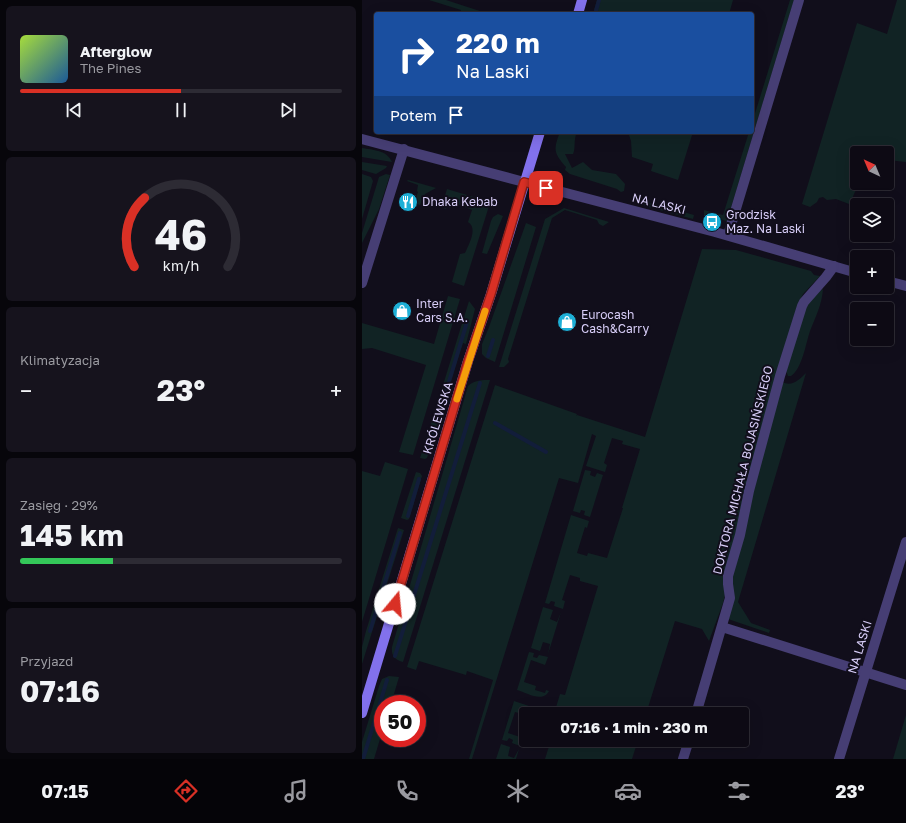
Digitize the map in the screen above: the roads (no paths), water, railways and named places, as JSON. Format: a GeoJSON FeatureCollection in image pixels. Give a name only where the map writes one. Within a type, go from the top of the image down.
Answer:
{"type":"FeatureCollection","features":[{"type":"Feature","properties":{"kind":"main road"},"geometry":{"type":"LineString","coordinates":[[579,12],[582,0]]}},
{"type":"Feature","properties":{"kind":"main road","name":"KRÓLEWSKA"},"geometry":{"type":"LineString","coordinates":[[362,713],[466,369],[491,294],[539,134]]}},
{"type":"Feature","properties":{"kind":"street"},"geometry":{"type":"LineString","coordinates":[[728,235],[799,0]]}},
{"type":"Feature","properties":{"kind":"street","name":"NA LASKI"},"geometry":{"type":"LineString","coordinates":[[362,139],[728,235],[850,271]]}},
{"type":"Feature","properties":{"kind":"street"},"geometry":{"type":"LineString","coordinates":[[362,283],[404,149]]}},
{"type":"Feature","properties":{"kind":"street","name":"DOKTORA MICHAŁA BOJASIŃSKIEGO"},"geometry":{"type":"LineString","coordinates":[[698,707],[730,598],[728,576],[740,535],[749,491],[798,320],[804,302],[834,266]]}},
{"type":"Feature","properties":{"kind":"street"},"geometry":{"type":"LineString","coordinates":[[894,283],[906,286]]}},
{"type":"Feature","properties":{"kind":"street","name":"NA LASKI"},"geometry":{"type":"LineString","coordinates":[[839,759],[906,542]]}},
{"type":"Feature","properties":{"kind":"street"},"geometry":{"type":"LineString","coordinates":[[722,627],[906,685]]}},
{"type":"Feature","properties":{"kind":"street"},"geometry":{"type":"LineString","coordinates":[[683,759],[687,747]]}},
{"type":"Feature","properties":{"kind":"waterway"},"geometry":{"type":"LineString","coordinates":[[596,12],[599,0]]}},
{"type":"Feature","properties":{"kind":"waterway"},"geometry":{"type":"LineString","coordinates":[[441,408],[467,322]]}},
{"type":"Feature","properties":{"kind":"waterway"},"geometry":{"type":"LineString","coordinates":[[488,356],[493,340]]}},
{"type":"Feature","properties":{"kind":"waterway"},"geometry":{"type":"LineString","coordinates":[[395,656],[480,383]]}},
{"type":"Feature","properties":{"kind":"waterway"},"geometry":{"type":"LineString","coordinates":[[495,423],[546,452]]}},
{"type":"Feature","properties":{"kind":"waterway"},"geometry":{"type":"LineString","coordinates":[[427,453],[434,428]]}},
{"type":"Feature","properties":{"kind":"waterway"},"geometry":{"type":"LineString","coordinates":[[408,516],[419,479]]}},
{"type":"Feature","properties":{"kind":"waterway"},"geometry":{"type":"LineString","coordinates":[[370,631],[400,533]]}},
{"type":"Feature","properties":{"kind":"waterway"},"geometry":{"type":"LineString","coordinates":[[363,759],[387,680]]}},
{"type":"Feature","properties":{"kind":"place","name":"Dhaka Kebab"},"geometry":{"type":"Point","coordinates":[408,202]}},
{"type":"Feature","properties":{"kind":"place","name":"Grodzisk Maz. Na Laski"},"geometry":{"type":"Point","coordinates":[712,222]}},
{"type":"Feature","properties":{"kind":"place","name":"Inter Cars S.A."},"geometry":{"type":"Point","coordinates":[402,311]}},
{"type":"Feature","properties":{"kind":"place","name":"Eurocash Cash&Carry"},"geometry":{"type":"Point","coordinates":[567,322]}}]}
